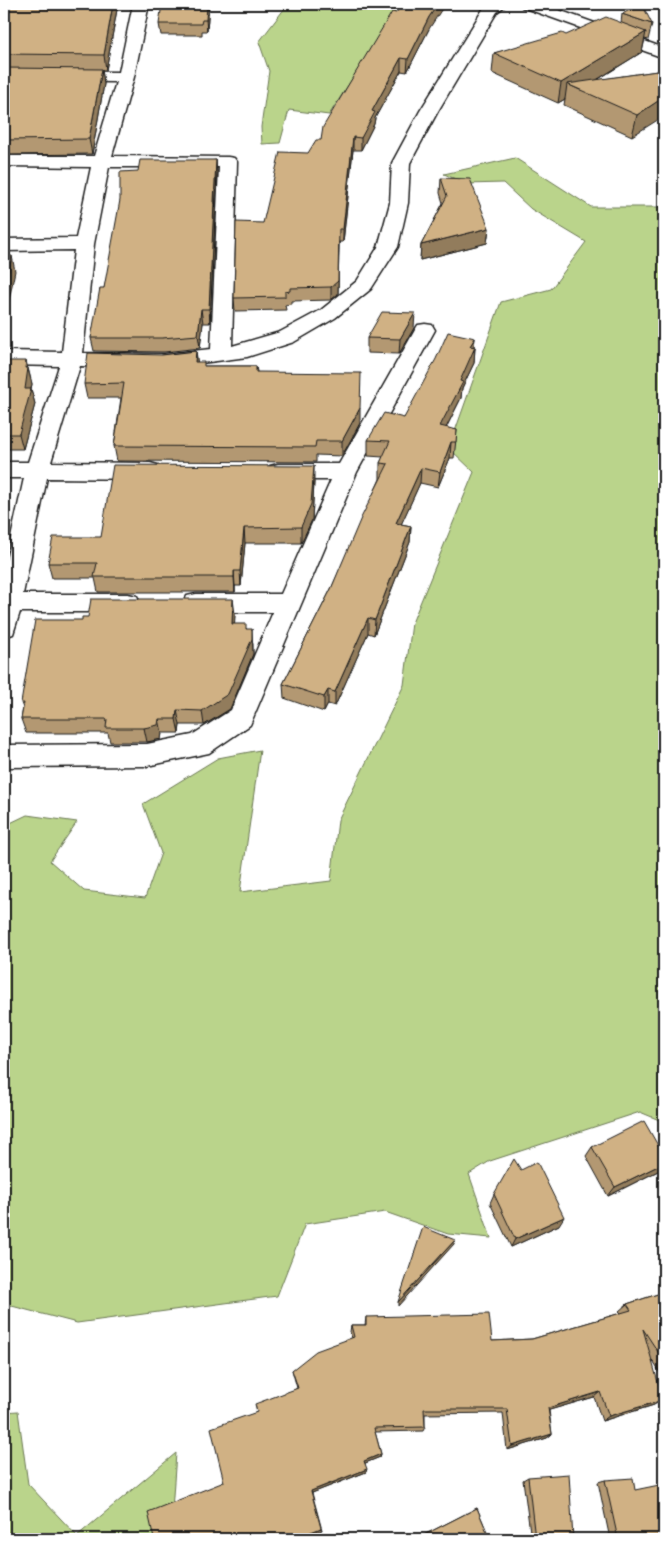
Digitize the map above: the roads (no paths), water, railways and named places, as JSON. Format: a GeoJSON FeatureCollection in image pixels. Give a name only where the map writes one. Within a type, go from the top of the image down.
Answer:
{"type":"FeatureCollection","features":[{"type":"Feature","properties":{"kind":"street"},"geometry":{"type":"LineString","coordinates":[[4,627],[6,603],[37,470],[72,359],[84,244],[101,162],[126,77],[140,4]]}},
{"type":"Feature","properties":{"kind":"street"},"geometry":{"type":"LineString","coordinates":[[4,358],[164,361],[221,355],[240,352],[287,337],[328,314],[364,286],[388,247],[399,203],[401,164],[439,94],[491,9],[499,4]]}},
{"type":"Feature","properties":{"kind":"street"},"geometry":{"type":"LineString","coordinates":[[528,4],[664,53]]}},
{"type":"Feature","properties":{"kind":"street"},"geometry":{"type":"LineString","coordinates":[[4,76],[126,77]]}},
{"type":"Feature","properties":{"kind":"street"},"geometry":{"type":"LineString","coordinates":[[4,161],[228,162],[221,355]]}},
{"type":"Feature","properties":{"kind":"street"},"geometry":{"type":"LineString","coordinates":[[4,245],[84,244]]}},
{"type":"Feature","properties":{"kind":"street"},"geometry":{"type":"LineString","coordinates":[[4,756],[147,755],[199,745],[241,717],[346,472],[425,330]]}},
{"type":"Feature","properties":{"kind":"street"},"geometry":{"type":"LineString","coordinates":[[4,470],[166,471]]}},
{"type":"Feature","properties":{"kind":"street"},"geometry":{"type":"LineString","coordinates":[[256,472],[346,472]]}},
{"type":"Feature","properties":{"kind":"street"},"geometry":{"type":"LineString","coordinates":[[6,603],[290,603]]}}]}
